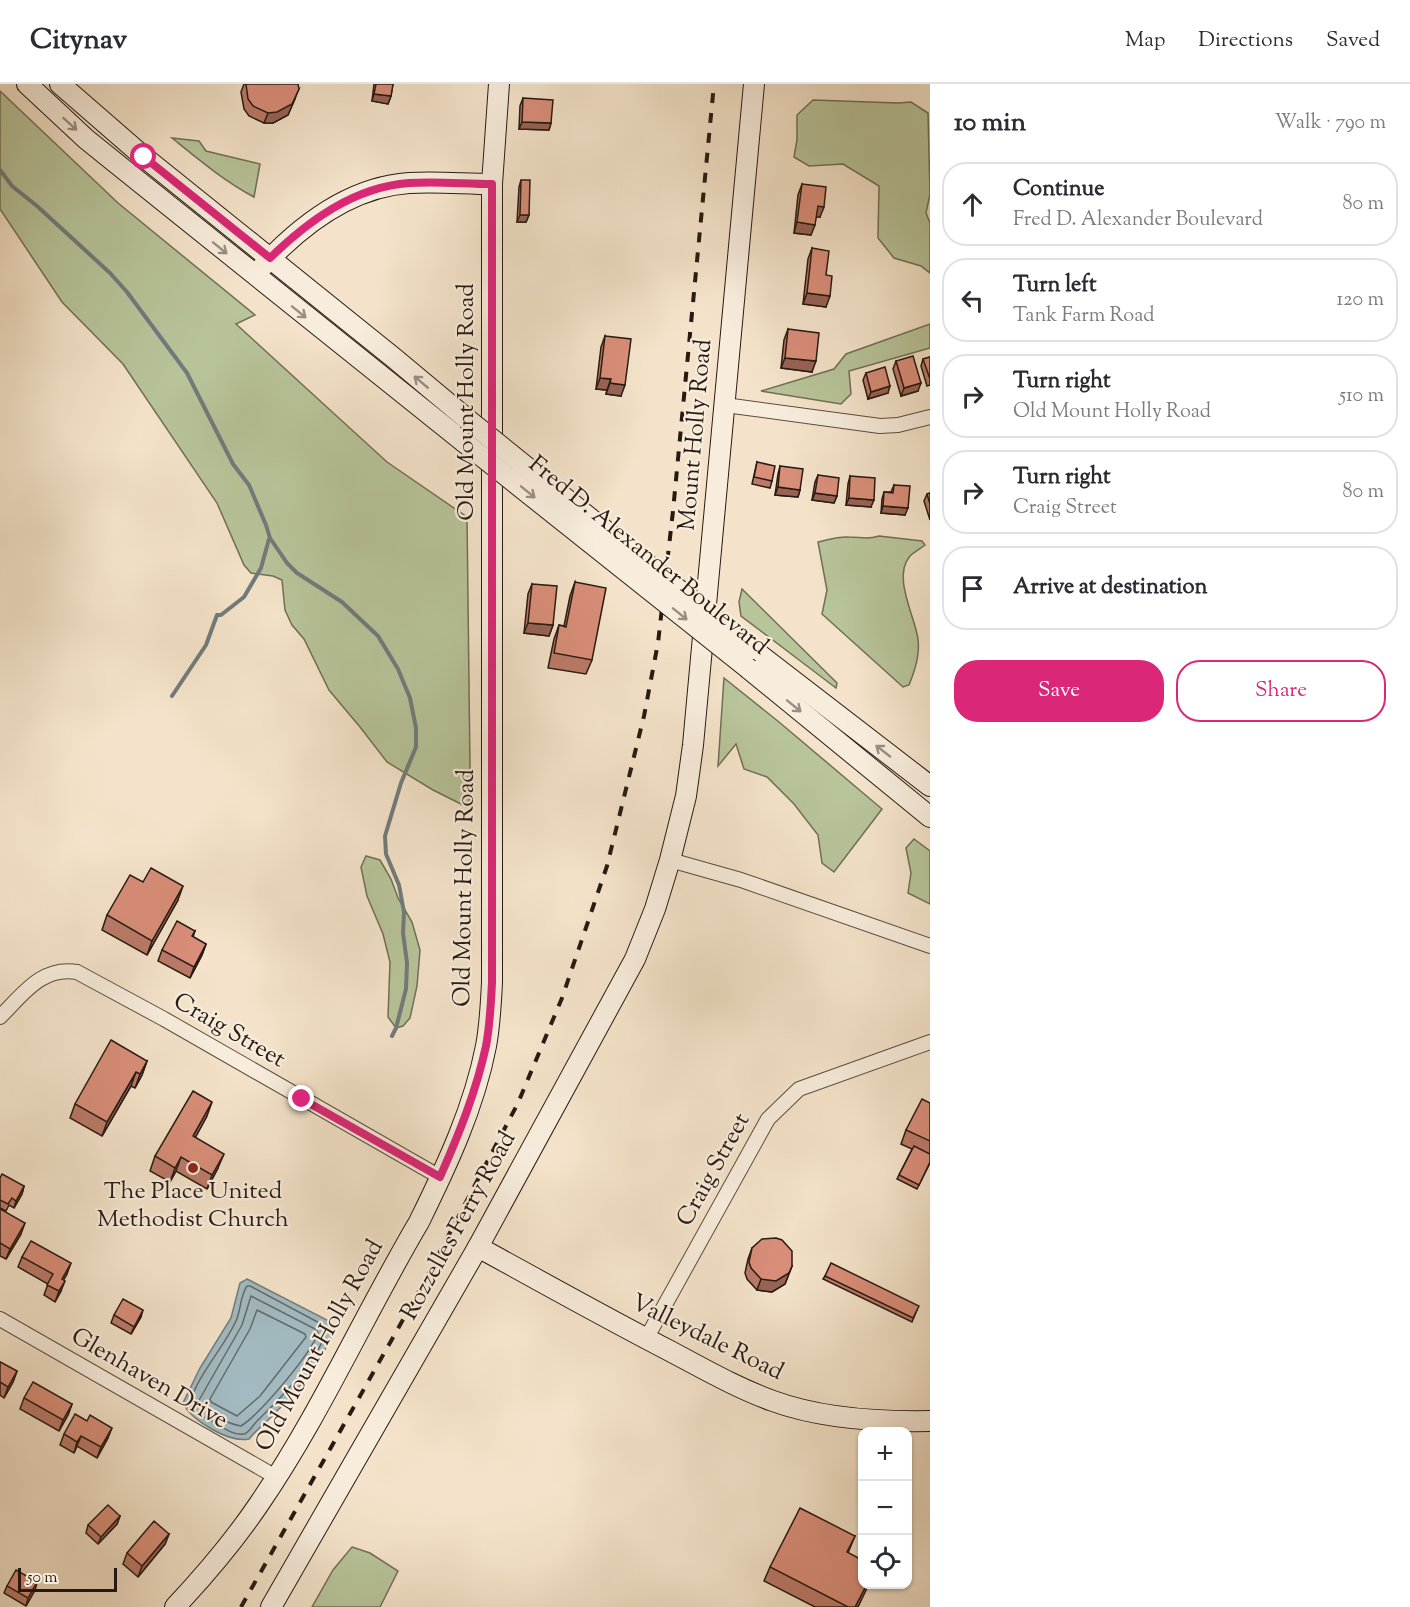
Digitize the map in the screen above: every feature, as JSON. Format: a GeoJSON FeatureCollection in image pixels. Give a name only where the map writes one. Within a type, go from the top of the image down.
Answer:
{"type":"FeatureCollection","features":[{"type":"Feature","properties":{"kind":"street","name":"Fred D. Alexander Boulevard"},"geometry":{"type":"LineString","coordinates":[[27,84],[86,139],[465,443],[750,659],[930,786]]}},
{"type":"Feature","properties":{"kind":"street","name":"Fred D. Alexander Boulevard"},"geometry":{"type":"LineString","coordinates":[[60,84],[113,131],[467,419],[750,659],[930,817]]}},
{"type":"Feature","properties":{"kind":"street","name":"Old Mount Holly Road"},"geometry":{"type":"LineString","coordinates":[[175,1607],[234,1538],[276,1478],[419,1222],[464,1124],[477,1085],[486,1044],[492,982],[492,184],[499,84]]}},
{"type":"Feature","properties":{"kind":"street","name":"Mount Holly Road"},"geometry":{"type":"LineString","coordinates":[[670,860],[686,796],[693,745],[754,84]]}},
{"type":"Feature","properties":{"kind":"street"},"geometry":{"type":"LineString","coordinates":[[254,275],[293,236],[347,200],[376,189],[410,183],[492,184]]}},
{"type":"Feature","properties":{"kind":"street"},"geometry":{"type":"LineString","coordinates":[[725,405],[880,426],[898,425],[930,417]]}},
{"type":"Feature","properties":{"kind":"street"},"geometry":{"type":"LineString","coordinates":[[670,860],[741,880],[930,946]]}},
{"type":"Feature","properties":{"kind":"street","name":"Rozzelles Ferry Road"},"geometry":{"type":"LineString","coordinates":[[271,1607],[478,1247],[630,969],[655,909],[670,860]]}},
{"type":"Feature","properties":{"kind":"street","name":"Craig Street"},"geometry":{"type":"LineString","coordinates":[[0,1017],[42,977],[65,970],[78,972],[164,1018],[440,1177]]}},
{"type":"Feature","properties":{"kind":"street","name":"Craig Street"},"geometry":{"type":"LineString","coordinates":[[646,1339],[768,1119],[799,1089],[930,1042]]}},
{"type":"Feature","properties":{"kind":"street","name":"Valleydale Road"},"geometry":{"type":"LineString","coordinates":[[478,1247],[724,1381],[774,1401],[821,1413],[858,1419],[930,1421]]}},
{"type":"Feature","properties":{"kind":"street","name":"Glenhaven Drive"},"geometry":{"type":"LineString","coordinates":[[0,1319],[276,1478]]}},
{"type":"Feature","properties":{"kind":"green space"},"geometry":{"type":"Polygon","coordinates":[[[0,91],[118,203],[255,315],[236,324],[387,462],[467,517],[469,808],[433,790],[387,762],[329,690],[304,639],[292,625],[285,610],[282,580],[273,576],[251,573],[244,565],[217,503],[123,364],[62,302],[0,209],[0,91]]]}},
{"type":"Feature","properties":{"kind":"green space"},"geometry":{"type":"Polygon","coordinates":[[[813,100],[911,102],[928,113],[930,194],[926,213],[930,223],[930,273],[921,266],[894,258],[878,238],[879,186],[843,164],[809,166],[794,157],[797,115],[813,100]]]}},
{"type":"Feature","properties":{"kind":"green space"},"geometry":{"type":"Polygon","coordinates":[[[172,138],[199,141],[206,151],[260,164],[254,197],[201,162],[172,138]]]}},
{"type":"Feature","properties":{"kind":"green space"},"geometry":{"type":"Polygon","coordinates":[[[930,324],[930,348],[849,371],[851,394],[841,404],[761,391],[834,369],[846,354],[930,324]]]}},
{"type":"Feature","properties":{"kind":"green space"},"geometry":{"type":"Polygon","coordinates":[[[879,536],[922,541],[925,545],[910,556],[903,575],[906,597],[918,639],[918,651],[909,685],[903,687],[822,614],[827,590],[818,542],[841,537],[879,536]]]}},
{"type":"Feature","properties":{"kind":"green space"},"geometry":{"type":"Polygon","coordinates":[[[742,589],[837,683],[836,688],[741,616],[739,602],[742,589]]]}},
{"type":"Feature","properties":{"kind":"green space"},"geometry":{"type":"Polygon","coordinates":[[[724,678],[882,809],[834,872],[822,863],[818,835],[794,804],[767,777],[744,769],[736,744],[718,766],[724,678]]]}},
{"type":"Feature","properties":{"kind":"green space"},"geometry":{"type":"Polygon","coordinates":[[[914,839],[930,851],[930,904],[908,893],[911,873],[906,848],[914,839]]]}},
{"type":"Feature","properties":{"kind":"green space"},"geometry":{"type":"Polygon","coordinates":[[[366,856],[380,860],[391,879],[398,898],[412,922],[420,950],[417,986],[410,1018],[403,1026],[396,1028],[388,1017],[390,962],[383,934],[367,896],[361,867],[366,856]]]}},
{"type":"Feature","properties":{"kind":"green space"},"geometry":{"type":"Polygon","coordinates":[[[352,1547],[370,1553],[398,1571],[380,1607],[312,1607],[333,1570],[352,1547]]]}},
{"type":"Feature","properties":{"kind":"water"},"geometry":{"type":"Polygon","coordinates":[[[247,1279],[329,1321],[335,1327],[318,1361],[293,1394],[249,1439],[241,1439],[232,1438],[212,1429],[194,1417],[183,1403],[200,1368],[231,1318],[240,1283],[247,1279]]]}},
{"type":"Feature","properties":{"kind":"building"},"geometry":{"type":"Polygon","coordinates":[[[246,84],[298,84],[299,89],[292,104],[277,112],[268,113],[253,106],[248,99],[246,84]]]}},
{"type":"Feature","properties":{"kind":"building"},"geometry":{"type":"Polygon","coordinates":[[[376,84],[393,84],[391,96],[374,94],[376,84]]]}},
{"type":"Feature","properties":{"kind":"building"},"geometry":{"type":"Polygon","coordinates":[[[523,98],[553,100],[551,123],[522,122],[523,98]]]}},
{"type":"Feature","properties":{"kind":"building"},"geometry":{"type":"Polygon","coordinates":[[[521,180],[530,180],[529,215],[520,215],[521,180]]]}},
{"type":"Feature","properties":{"kind":"building"},"geometry":{"type":"Polygon","coordinates":[[[802,184],[826,187],[824,207],[818,206],[815,225],[797,222],[802,184]]]}},
{"type":"Feature","properties":{"kind":"building"},"geometry":{"type":"Polygon","coordinates":[[[812,248],[829,251],[826,275],[832,276],[830,296],[807,293],[812,248]]]}},
{"type":"Feature","properties":{"kind":"building"},"geometry":{"type":"Polygon","coordinates":[[[788,329],[819,333],[816,361],[785,358],[788,329]]]}},
{"type":"Feature","properties":{"kind":"building"},"geometry":{"type":"Polygon","coordinates":[[[605,336],[631,339],[625,385],[610,383],[611,379],[600,378],[605,336]]]}},
{"type":"Feature","properties":{"kind":"building"},"geometry":{"type":"Polygon","coordinates":[[[913,356],[921,383],[904,388],[896,361],[913,356]]]}},
{"type":"Feature","properties":{"kind":"building"},"geometry":{"type":"Polygon","coordinates":[[[930,357],[930,379],[923,359],[930,357]]]}},
{"type":"Feature","properties":{"kind":"building"},"geometry":{"type":"Polygon","coordinates":[[[885,367],[890,386],[871,392],[866,373],[885,367]]]}},
{"type":"Feature","properties":{"kind":"building"},"geometry":{"type":"Polygon","coordinates":[[[757,462],[775,466],[772,481],[754,477],[757,462]]]}},
{"type":"Feature","properties":{"kind":"building"},"geometry":{"type":"Polygon","coordinates":[[[780,466],[803,469],[800,490],[778,487],[780,466]]]}},
{"type":"Feature","properties":{"kind":"building"},"geometry":{"type":"Polygon","coordinates":[[[818,475],[839,478],[837,496],[815,493],[818,475]]]}},
{"type":"Feature","properties":{"kind":"building"},"geometry":{"type":"Polygon","coordinates":[[[850,476],[875,478],[874,500],[849,498],[850,476]]]}},
{"type":"Feature","properties":{"kind":"building"},"geometry":{"type":"Polygon","coordinates":[[[894,485],[910,486],[908,508],[883,506],[884,492],[893,493],[894,485]]]}},
{"type":"Feature","properties":{"kind":"building"},"geometry":{"type":"Polygon","coordinates":[[[575,582],[606,588],[592,660],[554,653],[559,625],[566,627],[575,582]]]}},
{"type":"Feature","properties":{"kind":"building"},"geometry":{"type":"Polygon","coordinates":[[[532,584],[557,586],[553,625],[528,623],[532,584]]]}},
{"type":"Feature","properties":{"kind":"building"},"geometry":{"type":"Polygon","coordinates":[[[151,868],[183,886],[152,941],[107,915],[130,875],[143,882],[151,868]]]}},
{"type":"Feature","properties":{"kind":"building"},"geometry":{"type":"Polygon","coordinates":[[[177,921],[195,931],[192,936],[206,944],[194,967],[162,950],[177,921]]]}},
{"type":"Feature","properties":{"kind":"building"},"geometry":{"type":"Polygon","coordinates":[[[111,1040],[147,1061],[140,1074],[136,1072],[107,1122],[75,1104],[111,1040]]]}},
{"type":"Feature","properties":{"kind":"building"},"geometry":{"type":"Polygon","coordinates":[[[193,1091],[212,1102],[193,1136],[224,1154],[212,1175],[181,1157],[175,1168],[155,1156],[193,1091]]]}},
{"type":"Feature","properties":{"kind":"building"},"geometry":{"type":"Polygon","coordinates":[[[922,1099],[930,1103],[930,1141],[906,1130],[922,1099]]]}},
{"type":"Feature","properties":{"kind":"building"},"geometry":{"type":"Polygon","coordinates":[[[914,1146],[930,1154],[930,1162],[919,1185],[899,1175],[914,1146]]]}},
{"type":"Feature","properties":{"kind":"building"},"geometry":{"type":"Polygon","coordinates":[[[2,1174],[24,1186],[16,1201],[12,1198],[8,1204],[0,1200],[2,1174]]]}},
{"type":"Feature","properties":{"kind":"building"},"geometry":{"type":"Polygon","coordinates":[[[0,1209],[25,1223],[10,1249],[0,1243],[0,1209]]]}},
{"type":"Feature","properties":{"kind":"building"},"geometry":{"type":"Polygon","coordinates":[[[762,1239],[782,1240],[792,1251],[792,1266],[789,1273],[776,1281],[761,1279],[751,1268],[749,1262],[752,1248],[762,1239]]]}},
{"type":"Feature","properties":{"kind":"building"},"geometry":{"type":"Polygon","coordinates":[[[31,1241],[71,1263],[62,1279],[65,1281],[59,1291],[47,1285],[53,1274],[22,1257],[31,1241]]]}},
{"type":"Feature","properties":{"kind":"building"},"geometry":{"type":"Polygon","coordinates":[[[831,1263],[919,1306],[913,1318],[825,1276],[831,1263]]]}},
{"type":"Feature","properties":{"kind":"building"},"geometry":{"type":"Polygon","coordinates":[[[123,1299],[143,1310],[134,1327],[114,1315],[123,1299]]]}},
{"type":"Feature","properties":{"kind":"building"},"geometry":{"type":"Polygon","coordinates":[[[0,1362],[17,1371],[8,1387],[0,1382],[0,1362]]]}},
{"type":"Feature","properties":{"kind":"building"},"geometry":{"type":"Polygon","coordinates":[[[33,1382],[72,1404],[63,1420],[24,1398],[33,1382]]]}},
{"type":"Feature","properties":{"kind":"building"},"geometry":{"type":"Polygon","coordinates":[[[75,1414],[87,1421],[90,1415],[112,1428],[101,1447],[81,1436],[77,1442],[64,1434],[75,1414]]]}},
{"type":"Feature","properties":{"kind":"building"},"geometry":{"type":"Polygon","coordinates":[[[108,1505],[120,1516],[101,1537],[88,1525],[108,1505]]]}},
{"type":"Feature","properties":{"kind":"building"},"geometry":{"type":"Polygon","coordinates":[[[800,1508],[855,1536],[847,1552],[858,1558],[858,1589],[864,1589],[855,1607],[848,1607],[770,1567],[800,1508]]]}},
{"type":"Feature","properties":{"kind":"building"},"geometry":{"type":"Polygon","coordinates":[[[154,1521],[169,1534],[142,1566],[127,1553],[154,1521]]]}},
{"type":"Feature","properties":{"kind":"building"},"geometry":{"type":"Polygon","coordinates":[[[16,1570],[37,1582],[28,1598],[7,1586],[16,1570]]]}},
{"type":"Feature","properties":{"kind":"waterway"},"geometry":{"type":"LineString","coordinates":[[0,170],[12,186],[110,273],[127,292],[187,373],[233,464],[249,485],[270,538],[287,563],[297,573],[342,602],[378,636],[398,669],[410,698],[416,728],[416,747],[401,783],[385,836],[386,854],[399,885],[404,912],[403,933],[407,963],[406,989],[392,1036]]}},
{"type":"Feature","properties":{"kind":"waterway"},"geometry":{"type":"LineString","coordinates":[[172,696],[206,645],[217,615],[221,615],[244,597],[261,568],[269,539]]}},
{"type":"Feature","properties":{"kind":"railway"},"geometry":{"type":"LineString","coordinates":[[241,1607],[422,1286],[518,1103],[562,998],[607,866],[644,716],[658,643],[714,84]]}},
{"type":"Feature","properties":{"kind":"place","name":"The Place United Methodist Church"},"geometry":{"type":"Point","coordinates":[193,1168]}},
{"type":"Feature","properties":{"kind":"route"},"geometry":{"type":"LineString","coordinates":[[144,157],[270,258],[293,236],[316,219],[360,194],[410,183],[492,184],[492,982],[486,1044],[477,1085],[464,1124],[440,1177],[302,1099]]}}]}
